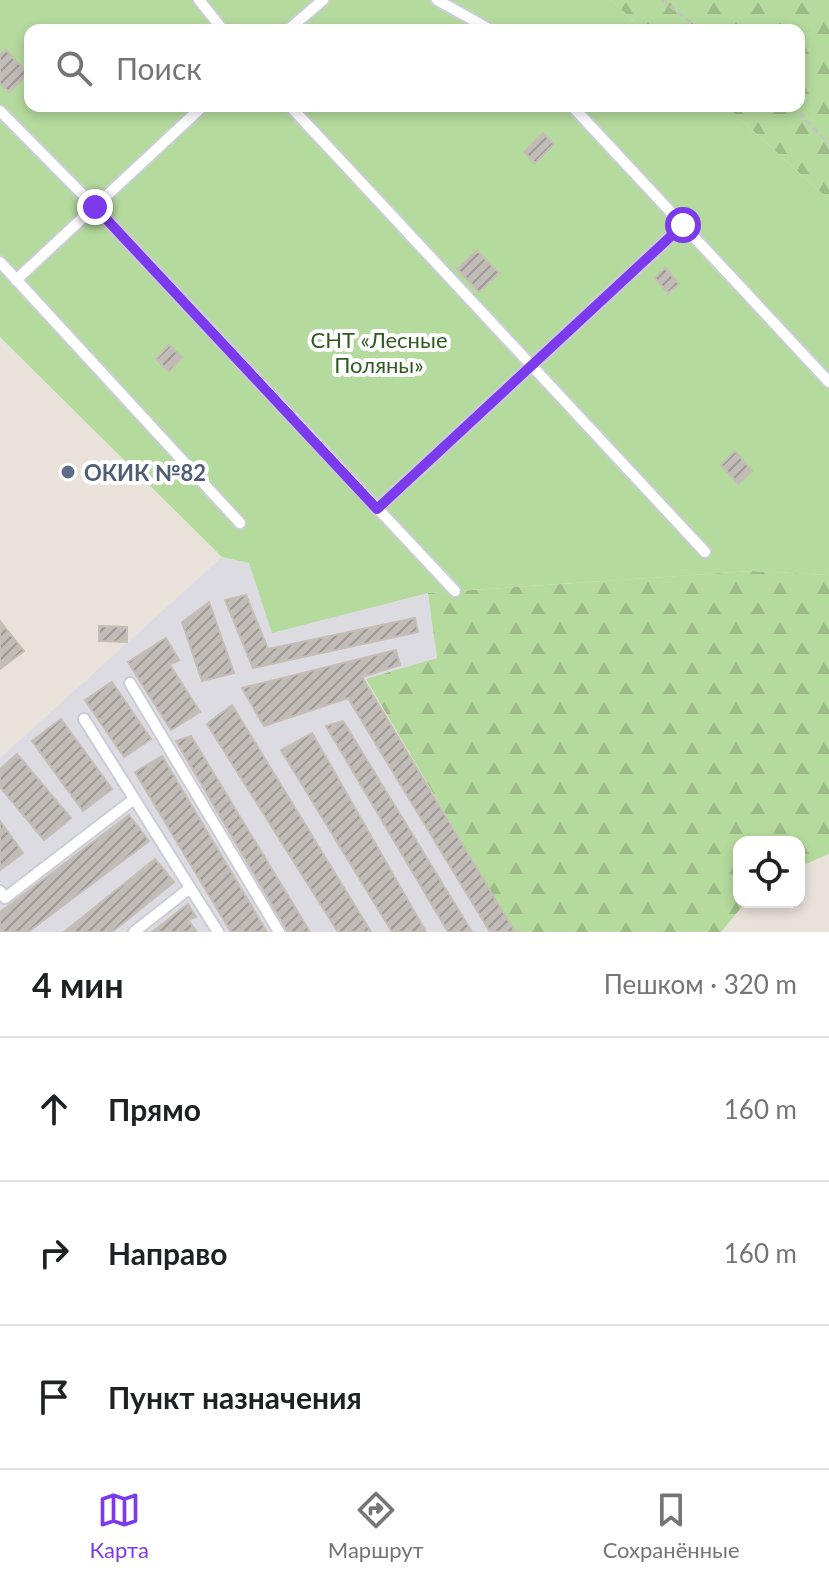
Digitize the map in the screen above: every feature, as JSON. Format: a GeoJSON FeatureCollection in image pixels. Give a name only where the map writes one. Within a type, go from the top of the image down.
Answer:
{"type":"FeatureCollection","features":[{"type":"Feature","properties":{"kind":"lane"},"geometry":{"type":"LineString","coordinates":[[199,0],[218,24]]}},
{"type":"Feature","properties":{"kind":"lane"},"geometry":{"type":"LineString","coordinates":[[295,24],[323,0]]}},
{"type":"Feature","properties":{"kind":"lane"},"geometry":{"type":"LineString","coordinates":[[437,0],[480,24]]}},
{"type":"Feature","properties":{"kind":"lane"},"geometry":{"type":"LineString","coordinates":[[0,111],[95,207],[455,591]]}},
{"type":"Feature","properties":{"kind":"lane"},"geometry":{"type":"LineString","coordinates":[[16,280],[197,112]]}},
{"type":"Feature","properties":{"kind":"lane"},"geometry":{"type":"LineString","coordinates":[[296,112],[705,552]]}},
{"type":"Feature","properties":{"kind":"lane"},"geometry":{"type":"LineString","coordinates":[[578,112],[829,382]]}},
{"type":"Feature","properties":{"kind":"lane"},"geometry":{"type":"LineString","coordinates":[[377,509],[683,225]]}},
{"type":"Feature","properties":{"kind":"lane"},"geometry":{"type":"LineString","coordinates":[[0,262],[240,523]]}},
{"type":"Feature","properties":{"kind":"lane"},"geometry":{"type":"LineString","coordinates":[[130,683],[279,932]]}},
{"type":"Feature","properties":{"kind":"lane"},"geometry":{"type":"LineString","coordinates":[[84,719],[218,932]]}},
{"type":"Feature","properties":{"kind":"lane"},"geometry":{"type":"LineString","coordinates":[[0,891],[5,898],[134,799]]}},
{"type":"Feature","properties":{"kind":"lane"},"geometry":{"type":"LineString","coordinates":[[134,932],[190,888]]}},
{"type":"Feature","properties":{"kind":"path"},"geometry":{"type":"LineString","coordinates":[[662,0],[693,24]]}},
{"type":"Feature","properties":{"kind":"path"},"geometry":{"type":"LineString","coordinates":[[799,112],[829,144]]}},
{"type":"Feature","properties":{"kind":"shaded area"},"geometry":{"type":"Polygon","coordinates":[[[222,557],[249,563],[272,632],[428,593],[437,658],[366,680],[515,932],[0,932],[0,758],[222,557]]]}},
{"type":"Feature","properties":{"kind":"green space","name":"СНТ «Лесные Поляны»"},"geometry":{"type":"Polygon","coordinates":[[[0,0],[611,0],[637,24],[24,24],[24,112],[733,112],[829,200],[829,575],[751,571],[428,593],[272,633],[249,563],[222,557],[0,337],[0,0]]]}},
{"type":"Feature","properties":{"kind":"green space"},"geometry":{"type":"Polygon","coordinates":[[[611,0],[829,0],[829,200],[733,112],[805,112],[805,24],[637,24],[611,0]]]}},
{"type":"Feature","properties":{"kind":"green space"},"geometry":{"type":"Polygon","coordinates":[[[751,571],[829,575],[829,854],[805,864],[805,836],[733,836],[733,908],[741,908],[721,932],[515,932],[366,679],[437,658],[428,593],[751,571]]]}},
{"type":"Feature","properties":{"kind":"building"},"geometry":{"type":"Polygon","coordinates":[[[6,50],[24,70],[24,78],[9,92],[0,83],[0,55],[6,50]]]}},
{"type":"Feature","properties":{"kind":"building"},"geometry":{"type":"Polygon","coordinates":[[[543,133],[554,144],[535,163],[524,152],[543,133]]]}},
{"type":"Feature","properties":{"kind":"building"},"geometry":{"type":"Polygon","coordinates":[[[477,251],[499,273],[479,292],[457,269],[477,251]]]}},
{"type":"Feature","properties":{"kind":"building"},"geometry":{"type":"Polygon","coordinates":[[[665,268],[679,284],[668,293],[655,278],[665,268]]]}},
{"type":"Feature","properties":{"kind":"building"},"geometry":{"type":"Polygon","coordinates":[[[169,345],[182,357],[169,372],[156,359],[169,345]]]}},
{"type":"Feature","properties":{"kind":"building"},"geometry":{"type":"Polygon","coordinates":[[[735,451],[752,471],[738,484],[721,465],[735,451]]]}},
{"type":"Feature","properties":{"kind":"building"},"geometry":{"type":"Polygon","coordinates":[[[246,595],[268,649],[415,618],[418,632],[253,668],[225,600],[246,595]]]}},
{"type":"Feature","properties":{"kind":"building"},"geometry":{"type":"Polygon","coordinates":[[[209,602],[234,673],[202,681],[182,622],[209,602]]]}},
{"type":"Feature","properties":{"kind":"building"},"geometry":{"type":"Polygon","coordinates":[[[0,621],[24,651],[0,669],[0,621]]]}},
{"type":"Feature","properties":{"kind":"building"},"geometry":{"type":"Polygon","coordinates":[[[99,626],[127,627],[127,642],[99,641],[99,626]]]}},
{"type":"Feature","properties":{"kind":"building"},"geometry":{"type":"Polygon","coordinates":[[[166,638],[179,660],[170,665],[200,712],[171,730],[128,662],[166,638]]]}},
{"type":"Feature","properties":{"kind":"building"},"geometry":{"type":"Polygon","coordinates":[[[396,650],[400,665],[362,677],[515,932],[490,932],[348,698],[264,726],[242,688],[396,650]]]}},
{"type":"Feature","properties":{"kind":"building"},"geometry":{"type":"Polygon","coordinates":[[[112,682],[151,739],[124,757],[85,700],[112,682]]]}},
{"type":"Feature","properties":{"kind":"building"},"geometry":{"type":"Polygon","coordinates":[[[232,705],[371,932],[338,932],[207,724],[232,705]]]}},
{"type":"Feature","properties":{"kind":"building"},"geometry":{"type":"Polygon","coordinates":[[[61,719],[112,789],[83,811],[32,741],[61,719]]]}},
{"type":"Feature","properties":{"kind":"building"},"geometry":{"type":"Polygon","coordinates":[[[343,721],[472,932],[448,932],[326,726],[343,721]]]}},
{"type":"Feature","properties":{"kind":"building"},"geometry":{"type":"Polygon","coordinates":[[[312,733],[426,932],[392,932],[281,750],[312,733]]]}},
{"type":"Feature","properties":{"kind":"building"},"geometry":{"type":"Polygon","coordinates":[[[191,736],[310,932],[288,932],[176,741],[191,736]]]}},
{"type":"Feature","properties":{"kind":"building"},"geometry":{"type":"Polygon","coordinates":[[[17,754],[71,818],[44,840],[0,787],[0,769],[17,754]]]}},
{"type":"Feature","properties":{"kind":"building"},"geometry":{"type":"Polygon","coordinates":[[[162,756],[267,932],[231,932],[135,772],[162,756]]]}},
{"type":"Feature","properties":{"kind":"building"},"geometry":{"type":"Polygon","coordinates":[[[129,815],[149,841],[28,932],[0,932],[0,912],[129,815]]]}},
{"type":"Feature","properties":{"kind":"building"},"geometry":{"type":"Polygon","coordinates":[[[0,821],[23,853],[0,870],[0,821]]]}},
{"type":"Feature","properties":{"kind":"building"},"geometry":{"type":"Polygon","coordinates":[[[155,859],[174,882],[112,932],[64,932],[155,859]]]}},
{"type":"Feature","properties":{"kind":"building"},"geometry":{"type":"Polygon","coordinates":[[[188,904],[196,917],[188,920],[197,932],[152,932],[188,904]]]}},
{"type":"Feature","properties":{"kind":"place","name":"ОКИК №82"},"geometry":{"type":"Point","coordinates":[68,472]}},
{"type":"Feature","properties":{"kind":"route"},"geometry":{"type":"LineString","coordinates":[[95,207],[377,509],[683,225]]}}]}
